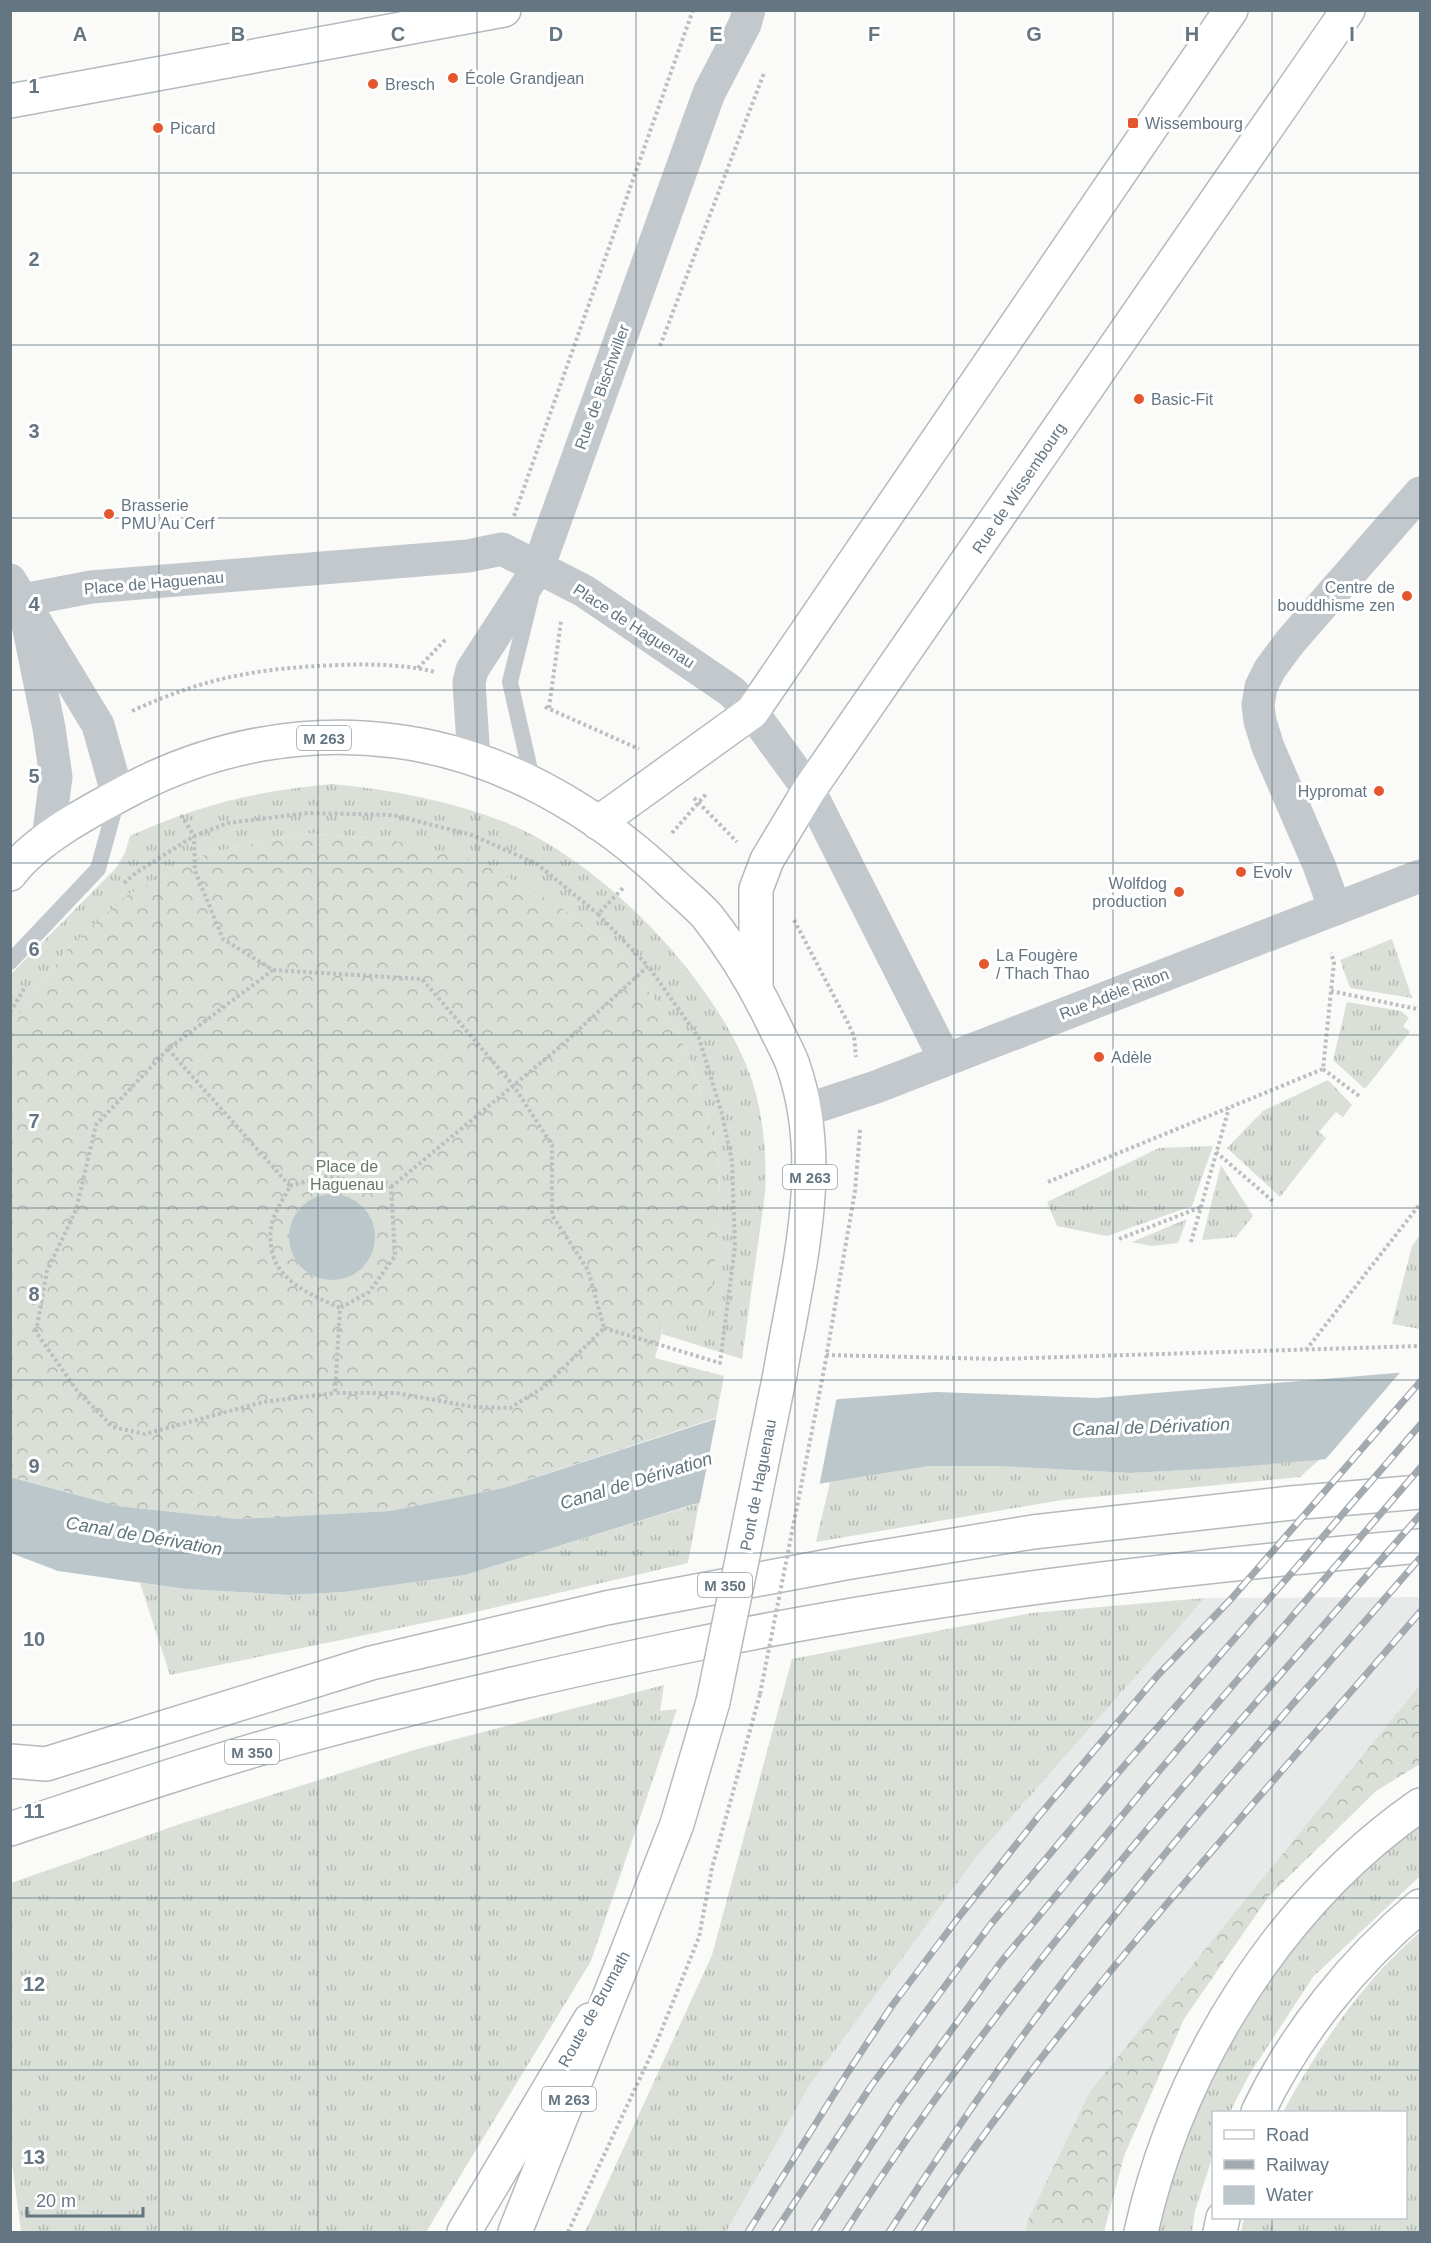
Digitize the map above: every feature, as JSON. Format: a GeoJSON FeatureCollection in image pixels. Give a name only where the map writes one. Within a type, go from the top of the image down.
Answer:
{"type":"FeatureCollection","features":[{"type":"Feature","properties":{"kind":"main road"},"geometry":{"type":"LineString","coordinates":[[10,101],[504,10]]}},
{"type":"Feature","properties":{"kind":"main road"},"geometry":{"type":"LineString","coordinates":[[598,822],[752,712],[1232,10]]}},
{"type":"Feature","properties":{"kind":"main road","name":"Rue de Wissembourg"},"geometry":{"type":"LineString","coordinates":[[756,988],[756,889],[767,860],[809,790],[1348,10]]}},
{"type":"Feature","properties":{"kind":"main road","name":"M 263"},"geometry":{"type":"LineString","coordinates":[[23,857],[118,796],[182,765],[214,754],[267,742],[331,738],[395,741],[456,753],[533,783],[598,822],[648,860],[706,916],[756,988],[792,1063],[806,1110]]}},
{"type":"Feature","properties":{"kind":"main road","name":"Pont de Haguenau"},"geometry":{"type":"LineString","coordinates":[[713,1702],[780,1374],[810,1194],[806,1110]]}},
{"type":"Feature","properties":{"kind":"main road","name":"M 350"},"geometry":{"type":"LineString","coordinates":[[10,1776],[371,1663],[606,1608],[845,1563],[1033,1532],[1291,1503],[1420,1492]]}},
{"type":"Feature","properties":{"kind":"main road","name":"M 350"},"geometry":{"type":"LineString","coordinates":[[10,1828],[292,1740],[498,1688],[684,1646],[979,1595],[1186,1568],[1420,1546]]}},
{"type":"Feature","properties":{"kind":"main road","name":"Route de Brumath"},"geometry":{"type":"LineString","coordinates":[[464,2232],[622,1965],[676,1824],[713,1702]]}},
{"type":"Feature","properties":{"kind":"main road"},"geometry":{"type":"LineString","coordinates":[[10,1761],[46,1764]]}},
{"type":"Feature","properties":{"kind":"main road"},"geometry":{"type":"LineString","coordinates":[[1141,2232],[1149,2198],[1167,2143],[1194,2079],[1242,1996],[1303,1912],[1342,1869],[1420,1805]]}},
{"type":"Feature","properties":{"kind":"main road"},"geometry":{"type":"LineString","coordinates":[[1258,2111],[1312,2022],[1373,1950],[1420,1906]]}},
{"type":"Feature","properties":{"kind":"main road","name":"M 263"},"geometry":{"type":"LineString","coordinates":[[515,2232],[622,1965]]}},
{"type":"Feature","properties":{"kind":"street","name":"Rue de Bischwiller"},"geometry":{"type":"LineString","coordinates":[[474,760],[469,682],[472,670],[538,568],[710,93],[745,24],[748,10]]}},
{"type":"Feature","properties":{"kind":"street"},"geometry":{"type":"LineString","coordinates":[[1335,909],[1319,865],[1268,747],[1260,721],[1260,696],[1270,669],[1290,642],[1420,492]]}},
{"type":"Feature","properties":{"kind":"street","name":"Place de Haguenau"},"geometry":{"type":"LineString","coordinates":[[14,597],[92,587],[468,556],[502,549],[584,591],[724,686],[752,712],[809,790],[945,1059]]}},
{"type":"Feature","properties":{"kind":"street"},"geometry":{"type":"LineString","coordinates":[[14,597],[98,725],[118,796]]}},
{"type":"Feature","properties":{"kind":"street"},"geometry":{"type":"LineString","coordinates":[[14,597],[49,728],[56,777],[23,857]]}},
{"type":"Feature","properties":{"kind":"street","name":"Rue Adèle Riton"},"geometry":{"type":"LineString","coordinates":[[806,1110],[876,1087],[1420,876]]}},
{"type":"Feature","properties":{"kind":"lane"},"geometry":{"type":"LineString","coordinates":[[533,783],[510,682],[538,568]]}},
{"type":"Feature","properties":{"kind":"lane"},"geometry":{"type":"LineString","coordinates":[[10,962],[98,869],[118,796]]}},
{"type":"Feature","properties":{"kind":"path"},"geometry":{"type":"LineString","coordinates":[[502,549],[693,10]]}},
{"type":"Feature","properties":{"kind":"path"},"geometry":{"type":"LineString","coordinates":[[656,357],[766,66]]}},
{"type":"Feature","properties":{"kind":"path"},"geometry":{"type":"LineString","coordinates":[[549,708],[561,620]]}},
{"type":"Feature","properties":{"kind":"path"},"geometry":{"type":"LineString","coordinates":[[418,668],[454,632]]}},
{"type":"Feature","properties":{"kind":"path"},"geometry":{"type":"LineString","coordinates":[[125,714],[170,694],[220,678],[277,667],[361,665],[418,668],[437,673]]}},
{"type":"Feature","properties":{"kind":"path"},"geometry":{"type":"LineString","coordinates":[[542,706],[642,751]]}},
{"type":"Feature","properties":{"kind":"path"},"geometry":{"type":"LineString","coordinates":[[691,795],[744,850]]}},
{"type":"Feature","properties":{"kind":"path"},"geometry":{"type":"LineString","coordinates":[[120,886],[136,872],[194,836],[228,823],[308,813],[393,815],[472,836],[537,864],[598,914],[648,966],[699,1038],[722,1114],[732,1162],[735,1246],[720,1363],[604,1328]]}},
{"type":"Feature","properties":{"kind":"path"},"geometry":{"type":"LineString","coordinates":[[181,815],[194,836],[195,871],[223,939],[273,970],[422,979],[513,1085],[552,1145],[552,1215],[588,1270],[604,1328]]}},
{"type":"Feature","properties":{"kind":"path"},"geometry":{"type":"LineString","coordinates":[[598,914],[621,891]]}},
{"type":"Feature","properties":{"kind":"path"},"geometry":{"type":"LineString","coordinates":[[1323,1070],[1334,962],[1331,953]]}},
{"type":"Feature","properties":{"kind":"path"},"geometry":{"type":"LineString","coordinates":[[340,1308],[296,1288],[274,1260],[271,1227],[290,1186],[325,1176],[391,1187],[561,1046],[648,966]]}},
{"type":"Feature","properties":{"kind":"path"},"geometry":{"type":"LineString","coordinates":[[273,970],[168,1049],[96,1125],[76,1210],[47,1271],[36,1332],[78,1392],[113,1427],[145,1434],[263,1402],[335,1393],[396,1393],[474,1407],[510,1408],[544,1387],[604,1328]]}},
{"type":"Feature","properties":{"kind":"path"},"geometry":{"type":"LineString","coordinates":[[10,1012],[32,978]]}},
{"type":"Feature","properties":{"kind":"path"},"geometry":{"type":"LineString","coordinates":[[1331,991],[1417,1009]]}},
{"type":"Feature","properties":{"kind":"path"},"geometry":{"type":"LineString","coordinates":[[168,1049],[290,1186]]}},
{"type":"Feature","properties":{"kind":"path"},"geometry":{"type":"LineString","coordinates":[[1323,1070],[1359,1096]]}},
{"type":"Feature","properties":{"kind":"path"},"geometry":{"type":"LineString","coordinates":[[1048,1182],[1323,1070]]}},
{"type":"Feature","properties":{"kind":"path"},"geometry":{"type":"LineString","coordinates":[[1191,1242],[1229,1108]]}},
{"type":"Feature","properties":{"kind":"path"},"geometry":{"type":"LineString","coordinates":[[1216,1152],[1275,1203]]}},
{"type":"Feature","properties":{"kind":"path"},"geometry":{"type":"LineString","coordinates":[[340,1308],[369,1292],[395,1256],[391,1187]]}},
{"type":"Feature","properties":{"kind":"path"},"geometry":{"type":"LineString","coordinates":[[1306,1350],[1420,1204]]}},
{"type":"Feature","properties":{"kind":"path"},"geometry":{"type":"LineString","coordinates":[[1119,1239],[1201,1208]]}},
{"type":"Feature","properties":{"kind":"path"},"geometry":{"type":"LineString","coordinates":[[335,1393],[340,1308]]}},
{"type":"Feature","properties":{"kind":"path"},"geometry":{"type":"LineString","coordinates":[[568,2232],[656,2044],[699,1937],[712,1869],[743,1763],[760,1694],[826,1355],[999,1359],[1420,1346]]}},
{"type":"Feature","properties":{"kind":"shaded area"},"geometry":{"type":"Polygon","coordinates":[[[1420,1597],[1420,1687],[1090,2091],[1027,2222],[1026,2232],[726,2232],[809,2086],[977,1856],[1205,1598],[1420,1597]]]}},
{"type":"Feature","properties":{"kind":"green space"},"geometry":{"type":"Polygon","coordinates":[[[333,784],[376,789],[440,802],[502,821],[539,838],[576,862],[613,891],[648,924],[680,960],[708,997],[732,1035],[749,1072],[758,1101],[765,1147],[765,1193],[742,1359],[662,1334],[664,1324],[717,1248],[720,1170],[706,1107],[679,1033],[626,960],[558,905],[387,839],[304,833],[208,853],[126,896],[70,946],[26,1003],[11,1032],[11,974],[116,868],[125,853],[130,836],[205,807],[254,795],[333,784]]]}},
{"type":"Feature","properties":{"kind":"green space","name":"Place de Haguenau"},"geometry":{"type":"Polygon","coordinates":[[[304,833],[387,839],[478,861],[558,905],[626,960],[679,1033],[706,1107],[720,1170],[717,1248],[707,1327],[664,1324],[655,1358],[724,1376],[716,1418],[503,1488],[390,1511],[238,1519],[118,1506],[11,1477],[11,1032],[26,1003],[70,946],[126,896],[208,853],[304,833]]]}},
{"type":"Feature","properties":{"kind":"green space"},"geometry":{"type":"Polygon","coordinates":[[[1392,939],[1412,998],[1350,988],[1340,960],[1392,939]]]}},
{"type":"Feature","properties":{"kind":"green space"},"geometry":{"type":"Polygon","coordinates":[[[1347,1002],[1401,1011],[1409,1018],[1403,1026],[1410,1032],[1365,1089],[1333,1060],[1347,1002]]]}},
{"type":"Feature","properties":{"kind":"green space"},"geometry":{"type":"Polygon","coordinates":[[[1328,1080],[1352,1105],[1343,1117],[1336,1112],[1319,1132],[1326,1138],[1280,1197],[1227,1148],[1263,1111],[1328,1080]]]}},
{"type":"Feature","properties":{"kind":"green space"},"geometry":{"type":"Polygon","coordinates":[[[1213,1146],[1192,1206],[1107,1236],[1057,1226],[1047,1202],[1159,1148],[1213,1146]]]}},
{"type":"Feature","properties":{"kind":"green space"},"geometry":{"type":"Polygon","coordinates":[[[1221,1165],[1253,1216],[1236,1237],[1202,1240],[1221,1165]]]}},
{"type":"Feature","properties":{"kind":"green space"},"geometry":{"type":"Polygon","coordinates":[[[1187,1219],[1178,1243],[1151,1246],[1132,1242],[1187,1219]]]}},
{"type":"Feature","properties":{"kind":"green space"},"geometry":{"type":"Polygon","coordinates":[[[1420,1235],[1420,1329],[1392,1324],[1412,1246],[1420,1235]]]}},
{"type":"Feature","properties":{"kind":"green space"},"geometry":{"type":"Polygon","coordinates":[[[1320,1459],[1300,1477],[1062,1500],[816,1542],[830,1482],[929,1466],[998,1466],[1130,1473],[1225,1468],[1320,1459]]]}},
{"type":"Feature","properties":{"kind":"green space"},"geometry":{"type":"Polygon","coordinates":[[[699,1503],[688,1563],[458,1616],[170,1675],[140,1583],[185,1589],[289,1595],[344,1592],[465,1575],[699,1503]]]}},
{"type":"Feature","properties":{"kind":"green space"},"geometry":{"type":"Polygon","coordinates":[[[1205,1598],[977,1856],[809,2086],[726,2232],[585,2232],[712,1955],[792,1659],[1031,1613],[1205,1598]]]}},
{"type":"Feature","properties":{"kind":"green space"},"geometry":{"type":"Polygon","coordinates":[[[664,1685],[660,1711],[677,1709],[591,1961],[426,2232],[21,2232],[10,2147],[11,1883],[180,1824],[414,1750],[664,1685]]]}},
{"type":"Feature","properties":{"kind":"green space"},"geometry":{"type":"Polygon","coordinates":[[[1420,1685],[1420,1764],[1376,1791],[1269,1896],[1184,2019],[1124,2156],[1104,2232],[1026,2232],[1027,2222],[1090,2091],[1420,1685]]]}},
{"type":"Feature","properties":{"kind":"green space"},"geometry":{"type":"Polygon","coordinates":[[[1420,1817],[1420,1876],[1313,1977],[1249,2075],[1231,2111],[1212,2111],[1212,2158],[1195,2211],[1192,2232],[1148,2232],[1183,2123],[1293,1932],[1420,1817]]]}},
{"type":"Feature","properties":{"kind":"green space"},"geometry":{"type":"Polygon","coordinates":[[[1420,1932],[1420,2232],[1241,2232],[1244,2219],[1407,2219],[1407,2111],[1284,2111],[1311,2063],[1343,2016],[1399,1951],[1420,1932]]]}},
{"type":"Feature","properties":{"kind":"water"},"geometry":{"type":"Polygon","coordinates":[[[332,1194],[356,1201],[368,1213],[375,1237],[368,1261],[356,1273],[332,1280],[308,1273],[296,1261],[289,1237],[296,1213],[308,1201],[332,1194]]]}},
{"type":"Feature","properties":{"kind":"water","name":"Canal de Dérivation"},"geometry":{"type":"Polygon","coordinates":[[[1420,1371],[1420,1451],[1225,1468],[1130,1473],[998,1466],[929,1466],[694,1504],[465,1575],[344,1592],[289,1595],[185,1589],[58,1571],[11,1553],[10,1477],[118,1506],[238,1519],[390,1511],[503,1488],[728,1415],[840,1399],[936,1392],[1096,1398],[1420,1371]]]}},
{"type":"Feature","properties":{"kind":"pier"},"geometry":{"type":"Polygon","coordinates":[[[1420,1368],[1420,1454],[1324,1461],[1403,1369],[1420,1368]]]}},
{"type":"Feature","properties":{"kind":"pier"},"geometry":{"type":"Polygon","coordinates":[[[837,1396],[819,1487],[699,1506],[717,1415],[837,1396]]]}},
{"type":"Feature","properties":{"kind":"railway"},"geometry":{"type":"LineString","coordinates":[[748,2232],[891,2007],[958,1918],[1038,1817],[1158,1675],[1232,1598],[1420,1382]]}},
{"type":"Feature","properties":{"kind":"railway"},"geometry":{"type":"LineString","coordinates":[[775,2232],[871,2086],[991,1924],[1117,1774],[1420,1425]]}},
{"type":"Feature","properties":{"kind":"railway"},"geometry":{"type":"LineString","coordinates":[[814,2232],[897,2105],[1001,1962],[1159,1771],[1420,1468]]}},
{"type":"Feature","properties":{"kind":"railway"},"geometry":{"type":"LineString","coordinates":[[845,2232],[909,2136],[976,2043],[1047,1952],[1193,1775],[1420,1515]]}},
{"type":"Feature","properties":{"kind":"railway"},"geometry":{"type":"LineString","coordinates":[[889,2232],[1039,2013],[1105,1928],[1238,1768],[1420,1558]]}},
{"type":"Feature","properties":{"kind":"railway"},"geometry":{"type":"LineString","coordinates":[[917,2232],[1032,2069],[1094,1991],[1223,1838],[1420,1612]]}},
{"type":"Feature","properties":{"kind":"place","name":"École Grandjean"},"geometry":{"type":"Point","coordinates":[453,78]}},
{"type":"Feature","properties":{"kind":"place","name":"Bresch"},"geometry":{"type":"Point","coordinates":[373,84]}},
{"type":"Feature","properties":{"kind":"place","name":"Wissembourg"},"geometry":{"type":"Point","coordinates":[1133,123]}},
{"type":"Feature","properties":{"kind":"place","name":"Picard"},"geometry":{"type":"Point","coordinates":[158,128]}},
{"type":"Feature","properties":{"kind":"place","name":"Basic-Fit"},"geometry":{"type":"Point","coordinates":[1139,399]}},
{"type":"Feature","properties":{"kind":"place","name":"Brasserie PMU Au Cerf"},"geometry":{"type":"Point","coordinates":[109,514]}},
{"type":"Feature","properties":{"kind":"place","name":"Centre de bouddhisme zen"},"geometry":{"type":"Point","coordinates":[1407,596]}},
{"type":"Feature","properties":{"kind":"place","name":"Hypromat"},"geometry":{"type":"Point","coordinates":[1379,791]}},
{"type":"Feature","properties":{"kind":"place","name":"Evolv"},"geometry":{"type":"Point","coordinates":[1241,872]}},
{"type":"Feature","properties":{"kind":"place","name":"Wolfdog production"},"geometry":{"type":"Point","coordinates":[1179,892]}},
{"type":"Feature","properties":{"kind":"place","name":"La Fougère / Thach Thao"},"geometry":{"type":"Point","coordinates":[984,964]}},
{"type":"Feature","properties":{"kind":"place","name":"Adèle"},"geometry":{"type":"Point","coordinates":[1099,1057]}}]}
